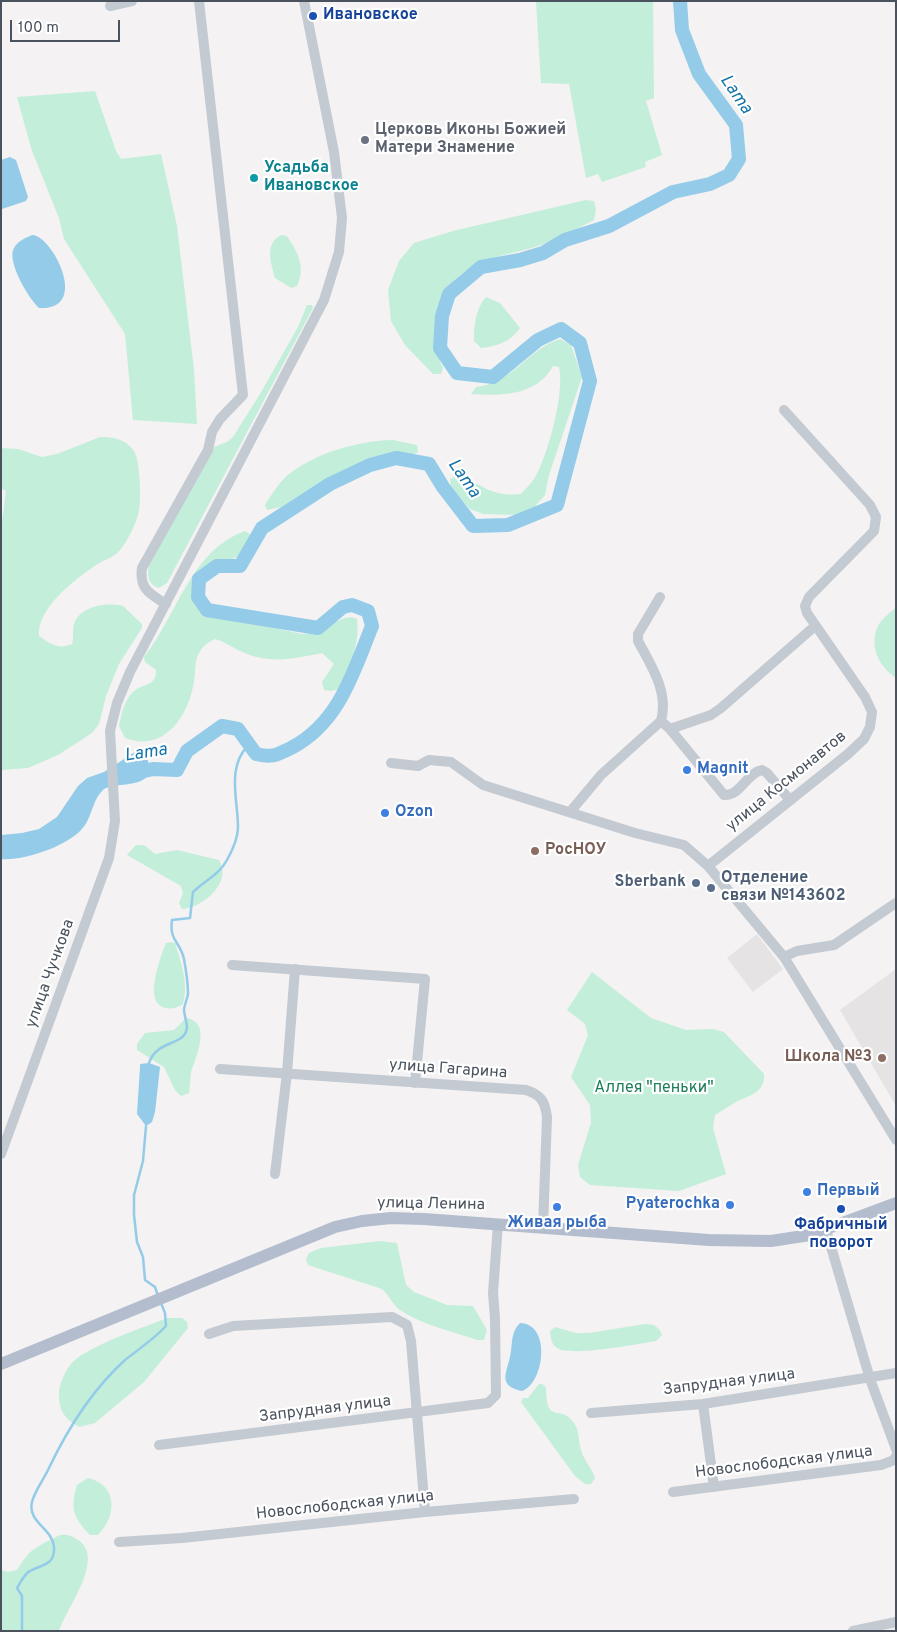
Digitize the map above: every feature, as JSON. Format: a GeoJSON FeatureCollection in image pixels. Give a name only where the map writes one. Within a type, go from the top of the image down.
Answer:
{"type":"FeatureCollection","features":[{"type":"Feature","properties":{"kind":"main road","name":"улица Ленина"},"geometry":{"type":"LineString","coordinates":[[1,1364],[335,1227],[362,1221],[391,1218],[740,1242],[791,1239],[826,1230],[896,1203]]}},
{"type":"Feature","properties":{"kind":"street"},"geometry":{"type":"LineString","coordinates":[[110,6],[132,1]]}},
{"type":"Feature","properties":{"kind":"street"},"geometry":{"type":"LineString","coordinates":[[166,604],[144,589],[140,579],[142,568],[208,450],[212,432],[243,394],[199,1]]}},
{"type":"Feature","properties":{"kind":"street","name":"улица Чучкова"},"geometry":{"type":"LineString","coordinates":[[1,1154],[104,872],[113,842],[115,802],[110,731],[117,703],[130,672],[324,300],[339,252],[342,218],[338,177],[304,1]]}},
{"type":"Feature","properties":{"kind":"street","name":"улица Космонавтов"},"geometry":{"type":"LineString","coordinates":[[708,866],[848,754],[864,739],[870,728],[872,712],[866,697],[815,626],[807,613],[806,606],[809,597],[874,531],[876,517],[870,505],[784,410]]}},
{"type":"Feature","properties":{"kind":"street"},"geometry":{"type":"LineString","coordinates":[[570,812],[601,775],[661,721],[662,705],[658,677],[638,641],[638,634],[660,597]]}},
{"type":"Feature","properties":{"kind":"street"},"geometry":{"type":"LineString","coordinates":[[670,729],[711,715],[721,708],[815,626]]}},
{"type":"Feature","properties":{"kind":"street"},"geometry":{"type":"LineString","coordinates":[[661,721],[670,729],[724,795],[734,793],[751,775],[762,770],[768,773],[790,800]]}},
{"type":"Feature","properties":{"kind":"street"},"geometry":{"type":"LineString","coordinates":[[390,763],[418,766],[429,760],[451,762],[483,785],[635,833],[684,846],[708,866],[784,958],[896,1140]]}},
{"type":"Feature","properties":{"kind":"street"},"geometry":{"type":"LineString","coordinates":[[784,958],[797,951],[834,946],[896,903]]}},
{"type":"Feature","properties":{"kind":"street"},"geometry":{"type":"LineString","coordinates":[[232,964],[425,979],[415,1083]]}},
{"type":"Feature","properties":{"kind":"street"},"geometry":{"type":"LineString","coordinates":[[275,1174],[287,1073],[295,969]]}},
{"type":"Feature","properties":{"kind":"street","name":"улица Гагарина"},"geometry":{"type":"LineString","coordinates":[[220,1069],[526,1090],[540,1097],[545,1104],[547,1117],[543,1227]]}},
{"type":"Feature","properties":{"kind":"street","name":"Запрудная улица"},"geometry":{"type":"LineString","coordinates":[[159,1445],[416,1414],[488,1403],[493,1400],[496,1395],[496,1318],[493,1293],[498,1224]]}},
{"type":"Feature","properties":{"kind":"street"},"geometry":{"type":"LineString","coordinates":[[826,1230],[870,1379],[896,1449]]}},
{"type":"Feature","properties":{"kind":"street"},"geometry":{"type":"LineString","coordinates":[[210,1334],[233,1326],[392,1317],[407,1325],[410,1333],[425,1512]]}},
{"type":"Feature","properties":{"kind":"street","name":"Запрудная улица"},"geometry":{"type":"LineString","coordinates":[[591,1412],[703,1404],[870,1379],[896,1373]]}},
{"type":"Feature","properties":{"kind":"street"},"geometry":{"type":"LineString","coordinates":[[703,1404],[714,1487]]}},
{"type":"Feature","properties":{"kind":"street","name":"Новослободская улица"},"geometry":{"type":"LineString","coordinates":[[673,1492],[881,1465],[894,1460],[896,1456]]}},
{"type":"Feature","properties":{"kind":"street","name":"Новослободская улица"},"geometry":{"type":"LineString","coordinates":[[119,1542],[182,1538],[425,1512],[574,1499]]}},
{"type":"Feature","properties":{"kind":"street"},"geometry":{"type":"LineString","coordinates":[[853,1631],[896,1622]]}},
{"type":"Feature","properties":{"kind":"shaded area"},"geometry":{"type":"Polygon","coordinates":[[[757,934],[783,969],[753,992],[727,958],[757,934]]]}},
{"type":"Feature","properties":{"kind":"shaded area","name":"Школа №3"},"geometry":{"type":"Polygon","coordinates":[[[896,969],[896,1106],[840,1010],[896,969]]]}},
{"type":"Feature","properties":{"kind":"green space"},"geometry":{"type":"Polygon","coordinates":[[[536,1],[653,1],[654,98],[646,101],[662,155],[645,162],[646,167],[602,182],[598,174],[586,178],[569,84],[541,83],[536,1]]]}},
{"type":"Feature","properties":{"kind":"green space"},"geometry":{"type":"Polygon","coordinates":[[[95,91],[116,151],[121,159],[161,154],[177,226],[194,370],[197,424],[133,420],[125,334],[64,239],[59,218],[31,148],[17,97],[95,91]]]}},
{"type":"Feature","properties":{"kind":"green space"},"geometry":{"type":"Polygon","coordinates":[[[586,200],[594,201],[596,209],[594,220],[543,244],[496,257],[473,266],[461,274],[451,285],[443,297],[435,325],[435,340],[443,368],[441,374],[433,374],[405,345],[391,321],[388,290],[399,261],[414,243],[453,231],[586,200]]]}},
{"type":"Feature","properties":{"kind":"green space"},"geometry":{"type":"Polygon","coordinates":[[[281,235],[287,236],[300,260],[300,279],[297,286],[291,288],[275,278],[271,260],[272,243],[281,235]]]}},
{"type":"Feature","properties":{"kind":"green space"},"geometry":{"type":"Polygon","coordinates":[[[486,297],[500,303],[520,328],[512,337],[503,342],[481,348],[474,341],[474,329],[477,312],[486,297]]]}},
{"type":"Feature","properties":{"kind":"green space"},"geometry":{"type":"Polygon","coordinates":[[[307,305],[312,305],[313,308],[167,583],[159,588],[155,587],[149,579],[149,565],[214,447],[227,442],[233,437],[260,394],[298,327],[307,305]]]}},
{"type":"Feature","properties":{"kind":"green space"},"geometry":{"type":"Polygon","coordinates":[[[560,339],[571,345],[582,377],[549,475],[545,495],[531,511],[519,515],[483,514],[470,509],[451,488],[450,479],[457,475],[501,494],[521,494],[534,479],[545,455],[554,424],[560,392],[559,367],[553,366],[546,376],[528,389],[506,394],[471,394],[476,387],[500,379],[539,350],[560,339]]]}},
{"type":"Feature","properties":{"kind":"green space"},"geometry":{"type":"Polygon","coordinates":[[[100,437],[119,440],[127,444],[134,451],[138,463],[140,482],[138,515],[129,537],[118,552],[78,578],[50,605],[40,626],[39,636],[59,646],[72,644],[73,627],[77,618],[88,609],[102,605],[123,606],[142,624],[142,628],[119,664],[106,696],[99,724],[92,733],[58,755],[28,768],[1,770],[1,529],[6,491],[1,488],[1,448],[18,449],[42,457],[57,454],[100,437]]]}},
{"type":"Feature","properties":{"kind":"green space"},"geometry":{"type":"Polygon","coordinates":[[[393,440],[417,445],[418,452],[411,456],[374,458],[322,481],[281,507],[267,510],[265,505],[279,484],[300,466],[325,454],[352,445],[393,440]]]}},
{"type":"Feature","properties":{"kind":"green space"},"geometry":{"type":"Polygon","coordinates":[[[245,531],[251,535],[249,546],[243,553],[234,559],[211,567],[202,574],[197,583],[196,596],[199,606],[213,615],[302,634],[319,631],[348,617],[357,619],[356,647],[339,689],[324,690],[322,682],[334,664],[322,653],[285,659],[266,659],[247,654],[215,639],[205,645],[198,654],[195,677],[187,707],[172,728],[163,736],[152,740],[139,741],[125,738],[119,726],[125,704],[133,692],[152,682],[156,675],[156,670],[145,662],[144,657],[156,641],[186,586],[198,569],[211,553],[226,540],[245,531]]]}},
{"type":"Feature","properties":{"kind":"green space"},"geometry":{"type":"Polygon","coordinates":[[[896,607],[896,678],[880,661],[874,639],[879,624],[896,607]]]}},
{"type":"Feature","properties":{"kind":"green space"},"geometry":{"type":"Polygon","coordinates":[[[136,845],[144,845],[155,854],[177,850],[219,860],[222,868],[222,877],[219,885],[207,899],[190,908],[182,909],[179,903],[183,893],[181,886],[127,855],[136,845]]]}},
{"type":"Feature","properties":{"kind":"green space"},"geometry":{"type":"Polygon","coordinates":[[[166,943],[175,943],[184,973],[185,996],[183,1004],[169,1009],[157,1003],[154,988],[164,948],[166,943]]]}},
{"type":"Feature","properties":{"kind":"green space","name":"Аллея \"пеньки\""},"geometry":{"type":"Polygon","coordinates":[[[592,972],[651,1018],[686,1030],[713,1029],[724,1032],[764,1074],[762,1085],[756,1092],[715,1115],[713,1128],[726,1174],[679,1191],[590,1185],[580,1177],[578,1165],[591,1123],[590,1105],[571,1077],[588,1035],[585,1024],[567,1010],[592,972]]]}},
{"type":"Feature","properties":{"kind":"green space"},"geometry":{"type":"Polygon","coordinates":[[[186,1018],[194,1021],[199,1026],[201,1033],[191,1073],[189,1093],[181,1096],[175,1090],[164,1067],[137,1050],[137,1044],[145,1033],[174,1030],[186,1018]]]}},
{"type":"Feature","properties":{"kind":"green space"},"geometry":{"type":"Polygon","coordinates":[[[380,1241],[397,1243],[406,1285],[414,1292],[447,1305],[473,1306],[487,1330],[484,1340],[477,1340],[418,1320],[398,1308],[382,1289],[308,1265],[306,1259],[309,1253],[321,1248],[380,1241]]]}},
{"type":"Feature","properties":{"kind":"green space"},"geometry":{"type":"Polygon","coordinates":[[[167,1318],[182,1318],[187,1322],[188,1328],[144,1382],[95,1423],[79,1427],[63,1414],[59,1400],[60,1385],[69,1366],[75,1360],[107,1342],[167,1318]]]}},
{"type":"Feature","properties":{"kind":"green space"},"geometry":{"type":"Polygon","coordinates":[[[645,1324],[654,1325],[660,1330],[662,1335],[656,1341],[589,1351],[557,1348],[552,1343],[550,1331],[555,1327],[576,1333],[589,1333],[645,1324]]]}},
{"type":"Feature","properties":{"kind":"green space"},"geometry":{"type":"Polygon","coordinates":[[[539,1384],[546,1387],[551,1411],[569,1417],[576,1426],[582,1453],[595,1478],[591,1484],[585,1484],[575,1476],[521,1402],[523,1398],[528,1398],[539,1384]]]}},
{"type":"Feature","properties":{"kind":"green space"},"geometry":{"type":"Polygon","coordinates":[[[88,1478],[105,1487],[111,1502],[109,1519],[98,1535],[90,1535],[74,1512],[77,1485],[88,1478]]]}},
{"type":"Feature","properties":{"kind":"green space"},"geometry":{"type":"Polygon","coordinates":[[[60,1535],[70,1536],[78,1540],[86,1548],[88,1559],[82,1584],[59,1631],[1,1631],[1,1570],[8,1572],[17,1570],[35,1548],[60,1535]]]}},
{"type":"Feature","properties":{"kind":"water"},"geometry":{"type":"Polygon","coordinates":[[[10,157],[16,160],[28,197],[26,201],[2,209],[1,160],[10,157]]]}},
{"type":"Feature","properties":{"kind":"water"},"geometry":{"type":"Polygon","coordinates":[[[33,235],[41,239],[50,248],[63,273],[65,287],[63,298],[54,306],[39,308],[20,280],[13,262],[12,254],[14,248],[22,240],[33,235]]]}},
{"type":"Feature","properties":{"kind":"water"},"geometry":{"type":"Polygon","coordinates":[[[135,752],[147,758],[149,769],[147,776],[134,783],[109,787],[103,790],[97,798],[85,825],[79,832],[70,839],[47,850],[22,857],[1,859],[1,835],[39,829],[57,817],[78,786],[87,778],[104,772],[135,752]]]}},
{"type":"Feature","properties":{"kind":"water"},"geometry":{"type":"Polygon","coordinates":[[[149,1063],[160,1067],[155,1112],[152,1122],[146,1126],[137,1114],[140,1064],[149,1063]]]}},
{"type":"Feature","properties":{"kind":"water"},"geometry":{"type":"Polygon","coordinates":[[[520,1323],[530,1326],[537,1333],[541,1355],[535,1378],[530,1386],[522,1391],[509,1386],[506,1378],[513,1335],[520,1323]]]}},
{"type":"Feature","properties":{"kind":"waterway","name":"Lama"},"geometry":{"type":"LineString","coordinates":[[131,774],[153,769],[177,770],[187,751],[222,726],[238,729],[256,754],[267,756],[278,754],[307,738],[333,711],[351,679],[372,626],[368,611],[352,605],[343,607],[318,628],[207,610],[198,597],[199,579],[217,566],[240,566],[262,528],[330,484],[370,465],[396,458],[429,464],[443,487],[473,526],[508,525],[557,505],[590,381],[580,343],[561,329],[538,340],[493,377],[457,373],[440,348],[442,316],[449,294],[481,267],[520,260],[543,253],[565,240],[609,226],[673,192],[710,184],[729,175],[739,159],[736,125],[699,74],[682,30],[680,1]]}},
{"type":"Feature","properties":{"kind":"waterway"},"geometry":{"type":"LineString","coordinates":[[149,1063],[158,1050],[181,1038],[187,1028],[184,1009],[188,985],[184,959],[173,937],[172,920],[190,918],[193,892],[220,870],[233,849],[238,827],[235,773],[242,753],[249,745]]}},
{"type":"Feature","properties":{"kind":"waterway"},"geometry":{"type":"LineString","coordinates":[[146,1126],[143,1161],[134,1195],[134,1215],[137,1242],[143,1257],[145,1280],[155,1287],[158,1296]]}},
{"type":"Feature","properties":{"kind":"waterway"},"geometry":{"type":"LineString","coordinates":[[22,1631],[22,1596],[17,1588],[26,1574],[50,1561],[54,1553],[53,1541],[36,1520],[31,1509],[35,1493],[64,1438],[91,1397],[125,1360],[166,1326],[165,1313],[161,1303]]}},
{"type":"Feature","properties":{"kind":"place","name":"Ивановское"},"geometry":{"type":"Point","coordinates":[313,16]}},
{"type":"Feature","properties":{"kind":"place","name":"Церковь Иконы Божией Матери Знамение"},"geometry":{"type":"Point","coordinates":[365,140]}},
{"type":"Feature","properties":{"kind":"place","name":"Усадьба Ивановское"},"geometry":{"type":"Point","coordinates":[254,178]}},
{"type":"Feature","properties":{"kind":"place","name":"Magnit"},"geometry":{"type":"Point","coordinates":[687,770]}},
{"type":"Feature","properties":{"kind":"place","name":"Ozon"},"geometry":{"type":"Point","coordinates":[385,813]}},
{"type":"Feature","properties":{"kind":"place","name":"РосНОУ"},"geometry":{"type":"Point","coordinates":[535,851]}},
{"type":"Feature","properties":{"kind":"place","name":"Sberbank"},"geometry":{"type":"Point","coordinates":[696,883]}},
{"type":"Feature","properties":{"kind":"place","name":"Отделение связи №143602"},"geometry":{"type":"Point","coordinates":[711,888]}},
{"type":"Feature","properties":{"kind":"place","name":"Школа №3"},"geometry":{"type":"Point","coordinates":[882,1058]}},
{"type":"Feature","properties":{"kind":"place","name":"Первый"},"geometry":{"type":"Point","coordinates":[807,1192]}},
{"type":"Feature","properties":{"kind":"place","name":"Pyaterochka"},"geometry":{"type":"Point","coordinates":[730,1205]}},
{"type":"Feature","properties":{"kind":"place","name":"Живая рыба"},"geometry":{"type":"Point","coordinates":[557,1207]}},
{"type":"Feature","properties":{"kind":"place","name":"Фабричный поворот"},"geometry":{"type":"Point","coordinates":[841,1209]}}]}
